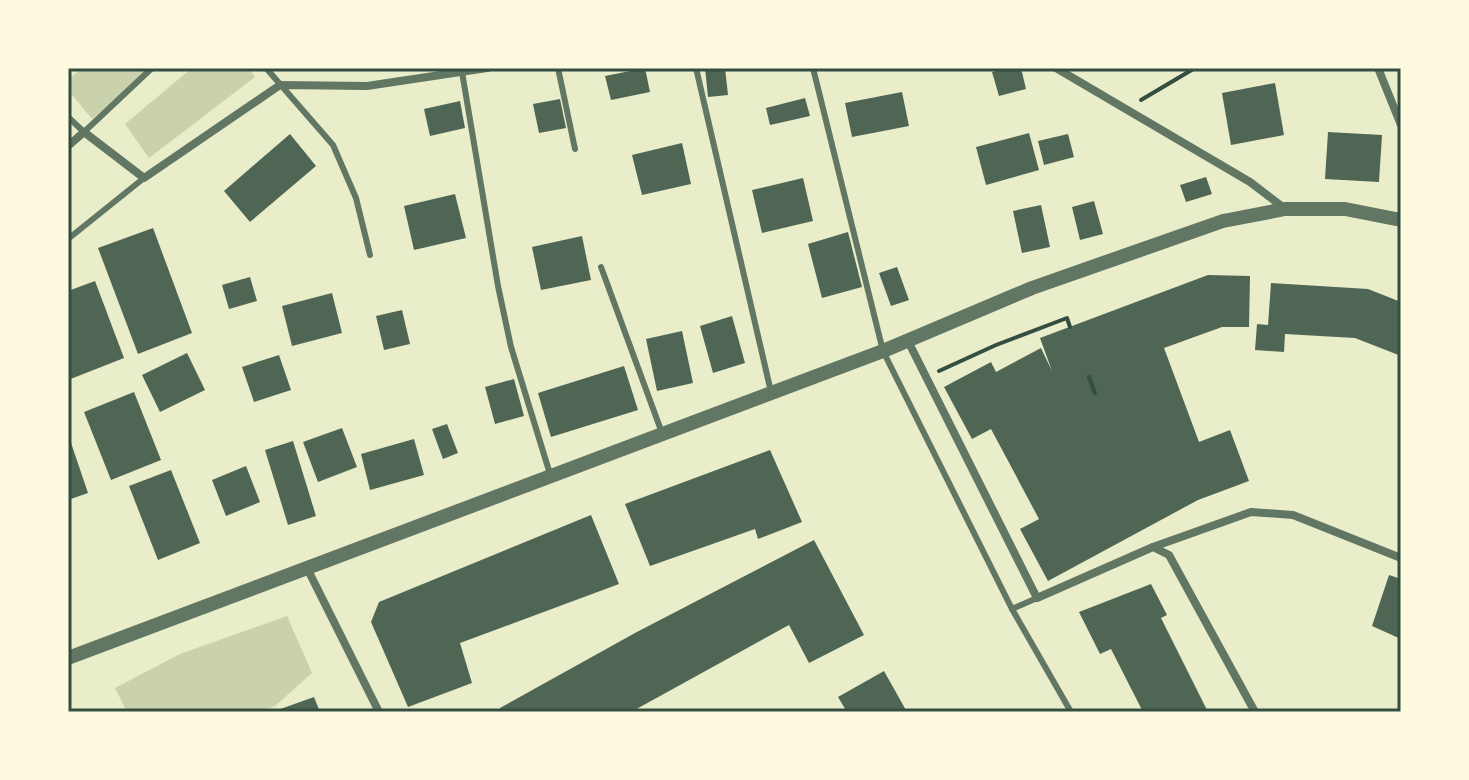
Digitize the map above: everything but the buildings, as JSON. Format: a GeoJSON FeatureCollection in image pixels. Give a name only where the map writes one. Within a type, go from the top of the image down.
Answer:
{"type":"FeatureCollection","features":[{"type":"Feature","properties":{"kind":"street"},"geometry":{"type":"LineString","coordinates":[[68,146],[84,132],[144,178],[280,85],[367,86],[487,68]]}},
{"type":"Feature","properties":{"kind":"street"},"geometry":{"type":"LineString","coordinates":[[1056,68],[1250,182],[1285,209]]}},
{"type":"Feature","properties":{"kind":"street"},"geometry":{"type":"LineString","coordinates":[[1378,68],[1401,125]]}},
{"type":"Feature","properties":{"kind":"street"},"geometry":{"type":"LineString","coordinates":[[68,658],[771,394],[908,341],[1032,288],[1223,221],[1285,209],[1345,209],[1401,220]]}},
{"type":"Feature","properties":{"kind":"street"},"geometry":{"type":"LineString","coordinates":[[908,341],[1037,598],[1153,547],[1251,512],[1293,515],[1401,558]]}},
{"type":"Feature","properties":{"kind":"street"},"geometry":{"type":"LineString","coordinates":[[1153,547],[1169,555],[1255,712]]}},
{"type":"Feature","properties":{"kind":"street"},"geometry":{"type":"LineString","coordinates":[[307,568],[379,712]]}},
{"type":"Feature","properties":{"kind":"lane"},"geometry":{"type":"LineString","coordinates":[[68,117],[84,132],[152,68]]}},
{"type":"Feature","properties":{"kind":"lane"},"geometry":{"type":"LineString","coordinates":[[266,68],[333,145],[356,198],[370,255]]}},
{"type":"Feature","properties":{"kind":"lane"},"geometry":{"type":"LineString","coordinates":[[558,68],[575,149]]}},
{"type":"Feature","properties":{"kind":"lane"},"geometry":{"type":"LineString","coordinates":[[696,68],[771,394]]}},
{"type":"Feature","properties":{"kind":"lane"},"geometry":{"type":"LineString","coordinates":[[813,68],[883,351],[1012,609],[1071,712]]}},
{"type":"Feature","properties":{"kind":"lane"},"geometry":{"type":"LineString","coordinates":[[462,72],[511,347],[551,477]]}},
{"type":"Feature","properties":{"kind":"lane"},"geometry":{"type":"LineString","coordinates":[[68,239],[144,178]]}},
{"type":"Feature","properties":{"kind":"lane"},"geometry":{"type":"LineString","coordinates":[[601,267],[662,435]]}},
{"type":"Feature","properties":{"kind":"lane"},"geometry":{"type":"LineString","coordinates":[[1012,609],[1037,598]]}},
{"type":"Feature","properties":{"kind":"path"},"geometry":{"type":"LineString","coordinates":[[1125,109],[1195,68]]}},
{"type":"Feature","properties":{"kind":"path"},"geometry":{"type":"LineString","coordinates":[[926,377],[996,345],[1067,318],[1070,327]]}},
{"type":"Feature","properties":{"kind":"path"},"geometry":{"type":"LineString","coordinates":[[1089,377],[1095,393]]}},
{"type":"Feature","properties":{"kind":"green space"},"geometry":{"type":"Polygon","coordinates":[[[82,68],[152,68],[92,119],[68,90],[68,80],[82,68]]]}},
{"type":"Feature","properties":{"kind":"green space"},"geometry":{"type":"Polygon","coordinates":[[[192,68],[248,68],[255,77],[149,158],[125,124],[192,68]]]}},
{"type":"Feature","properties":{"kind":"green space"},"geometry":{"type":"Polygon","coordinates":[[[287,616],[312,673],[275,706],[259,712],[127,712],[115,688],[180,654],[287,616]]]}}]}
